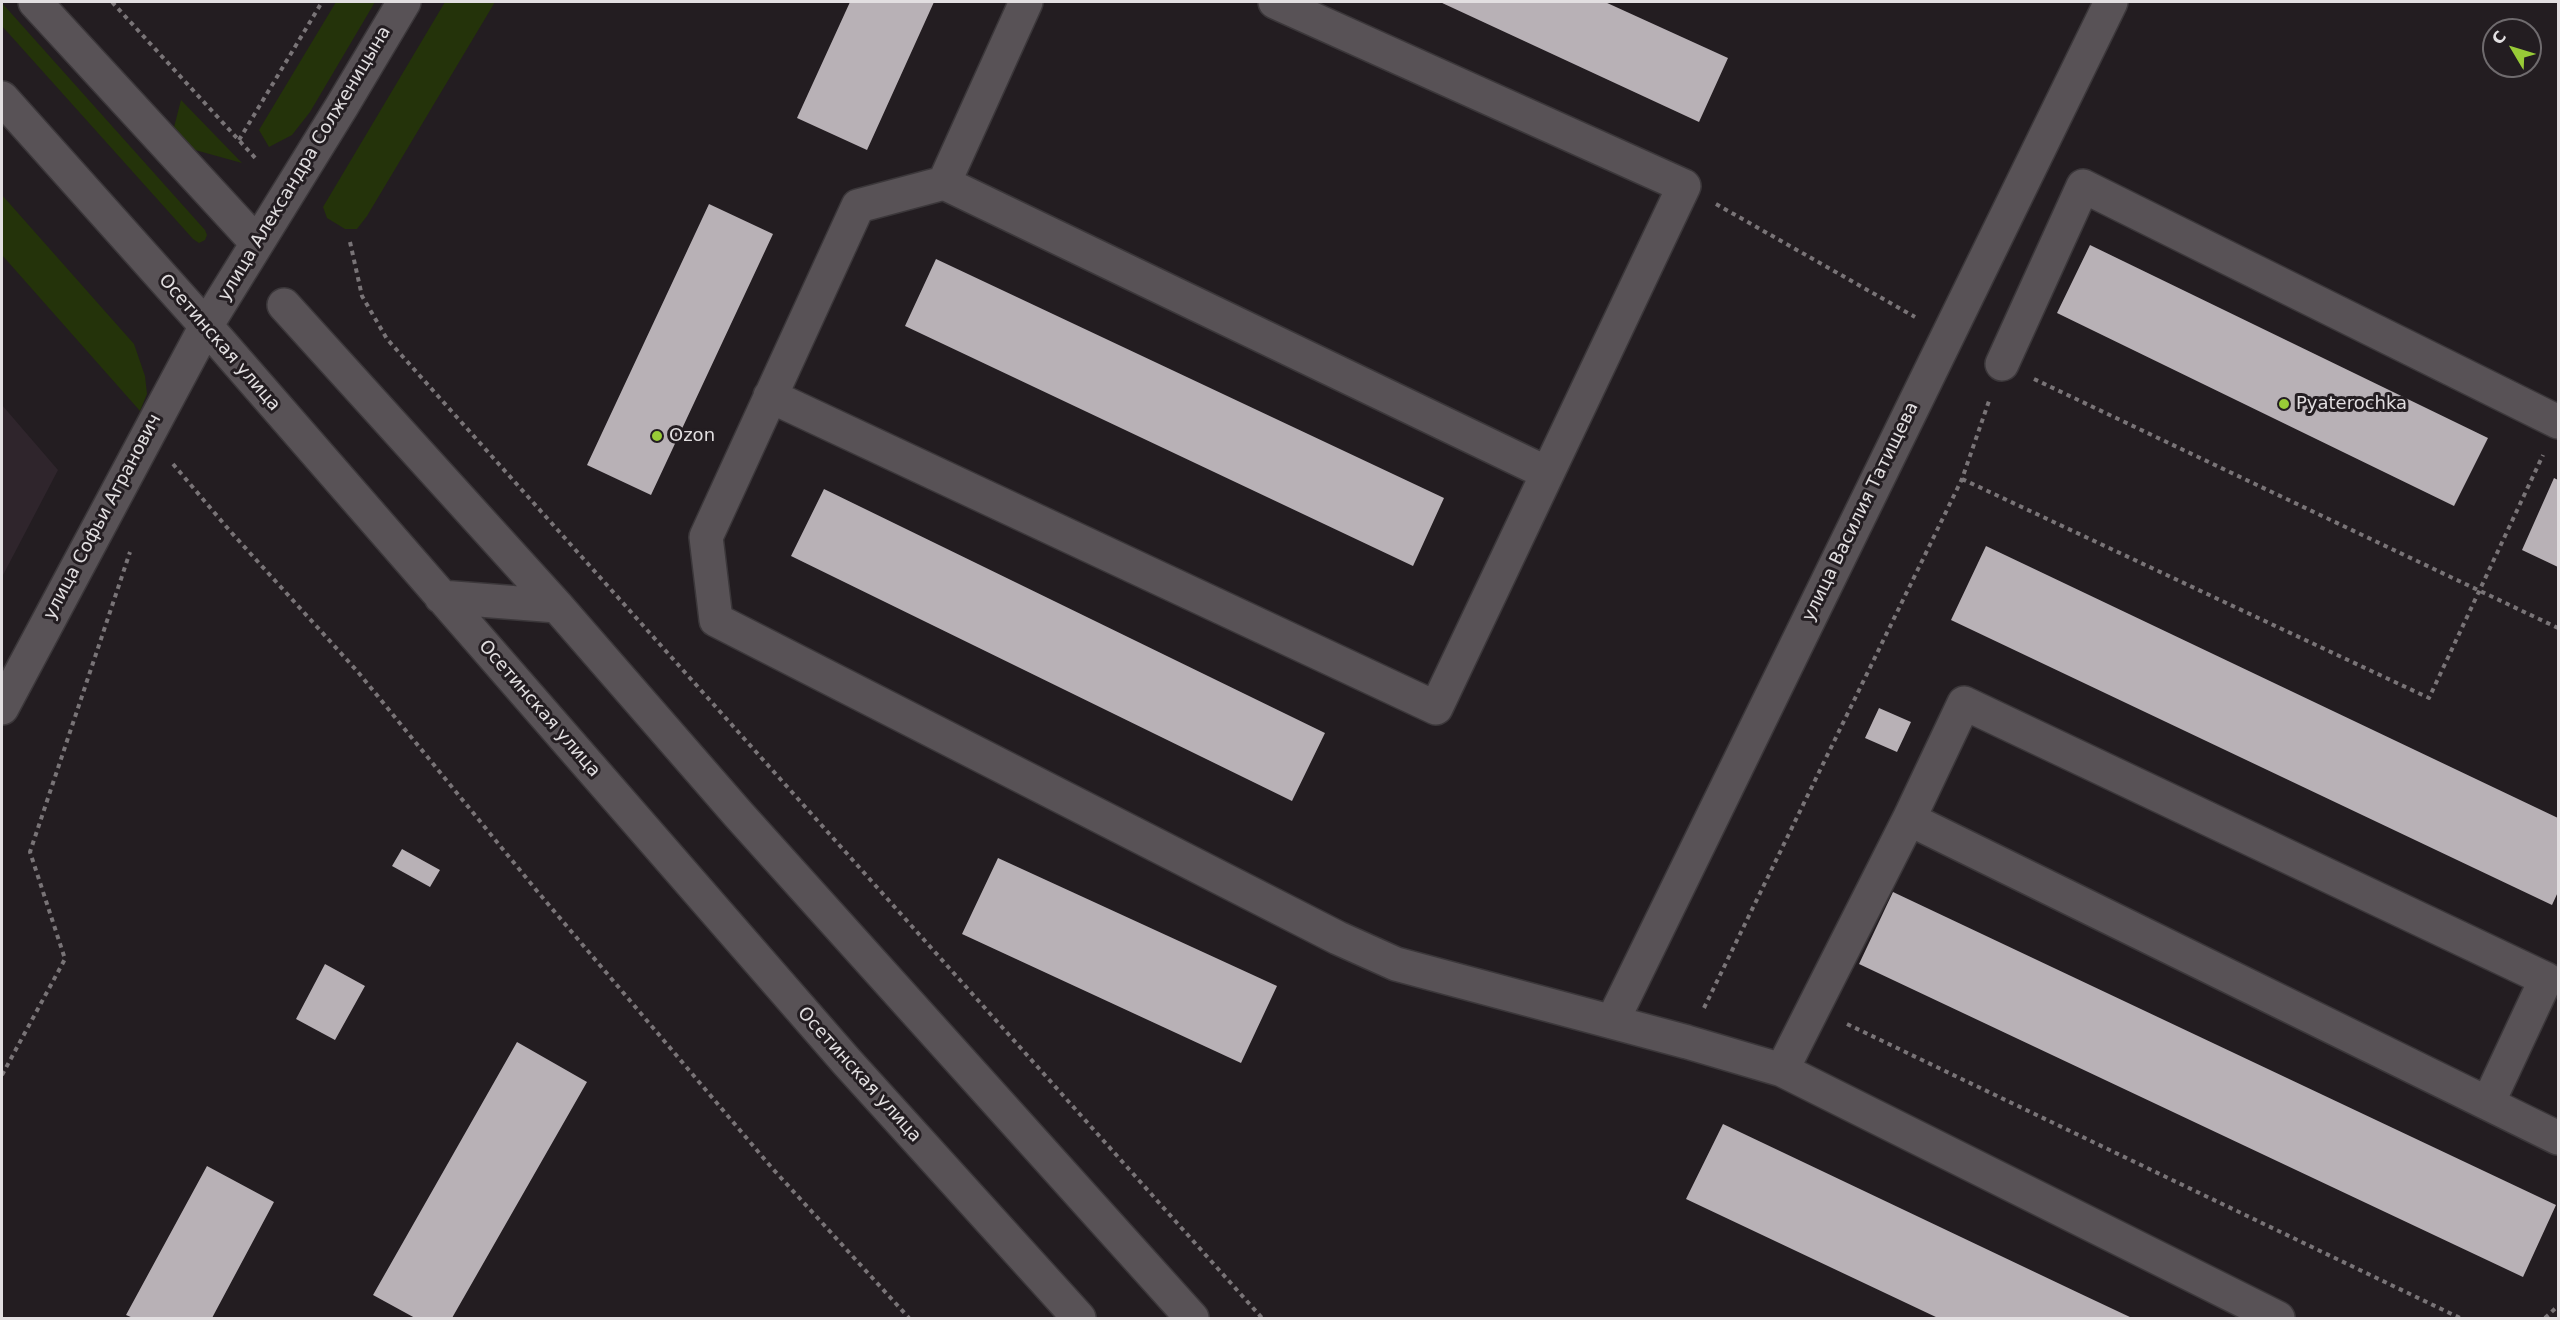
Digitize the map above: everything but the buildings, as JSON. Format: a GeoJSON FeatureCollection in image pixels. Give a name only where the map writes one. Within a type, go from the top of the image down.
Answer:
{"type":"FeatureCollection","features":[{"type":"Feature","properties":{"kind":"street"},"geometry":{"type":"LineString","coordinates":[[35,2],[256,242]]}},
{"type":"Feature","properties":{"kind":"street","name":"улица Александра Солженицына"},"geometry":{"type":"LineString","coordinates":[[206,327],[404,2]]}},
{"type":"Feature","properties":{"kind":"street"},"geometry":{"type":"LineString","coordinates":[[944,183],[1026,2]]}},
{"type":"Feature","properties":{"kind":"street"},"geometry":{"type":"LineString","coordinates":[[770,396],[1436,708],[1683,186],[1275,2]]}},
{"type":"Feature","properties":{"kind":"street","name":"улица Василия Татищева"},"geometry":{"type":"LineString","coordinates":[[1612,1022],[2111,2]]}},
{"type":"Feature","properties":{"kind":"street","name":"Осетинская улица"},"geometry":{"type":"LineString","coordinates":[[2,98],[206,327],[847,1062],[1079,1318]]}},
{"type":"Feature","properties":{"kind":"street"},"geometry":{"type":"LineString","coordinates":[[1546,473],[944,183],[858,206],[706,537],[716,620],[1338,938],[1396,964],[1688,1042],[1782,1070],[2278,1318]]}},
{"type":"Feature","properties":{"kind":"street"},"geometry":{"type":"LineString","coordinates":[[2002,364],[2083,186],[2559,422]]}},
{"type":"Feature","properties":{"kind":"street"},"geometry":{"type":"LineString","coordinates":[[284,305],[557,606],[739,815],[1192,1318]]}},
{"type":"Feature","properties":{"kind":"street","name":"улица Софьи Агранович"},"geometry":{"type":"LineString","coordinates":[[2,708],[206,327]]}},
{"type":"Feature","properties":{"kind":"street"},"geometry":{"type":"LineString","coordinates":[[441,597],[557,606]]}},
{"type":"Feature","properties":{"kind":"street"},"geometry":{"type":"LineString","coordinates":[[1782,1070],[1909,819],[1964,703],[2546,980],[2488,1103]]}},
{"type":"Feature","properties":{"kind":"street"},"geometry":{"type":"LineString","coordinates":[[1909,819],[2559,1138]]}},
{"type":"Feature","properties":{"kind":"path"},"geometry":{"type":"LineString","coordinates":[[112,2],[258,161]]}},
{"type":"Feature","properties":{"kind":"path"},"geometry":{"type":"LineString","coordinates":[[239,140],[322,2]]}},
{"type":"Feature","properties":{"kind":"path"},"geometry":{"type":"LineString","coordinates":[[1683,186],[1948,335]]}},
{"type":"Feature","properties":{"kind":"path"},"geometry":{"type":"LineString","coordinates":[[350,242],[362,296],[387,339],[1262,1318]]}},
{"type":"Feature","properties":{"kind":"path"},"geometry":{"type":"LineString","coordinates":[[1688,1042],[1962,479],[2002,364],[2559,628]]}},
{"type":"Feature","properties":{"kind":"path"},"geometry":{"type":"LineString","coordinates":[[1962,479],[2428,699],[2559,422]]}},
{"type":"Feature","properties":{"kind":"path"},"geometry":{"type":"LineString","coordinates":[[147,435],[230,531],[358,672],[492,837],[772,1168],[909,1318]]}},
{"type":"Feature","properties":{"kind":"path"},"geometry":{"type":"LineString","coordinates":[[2,1075],[65,959],[30,852],[134,542]]}},
{"type":"Feature","properties":{"kind":"path"},"geometry":{"type":"LineString","coordinates":[[1814,1008],[2460,1318]]}},
{"type":"Feature","properties":{"kind":"path"},"geometry":{"type":"LineString","coordinates":[[2545,1318],[2559,1306]]}},
{"type":"Feature","properties":{"kind":"shaded area"},"geometry":{"type":"Polygon","coordinates":[[[2,405],[58,470],[2,577],[2,405]]]}},
{"type":"Feature","properties":{"kind":"green space"},"geometry":{"type":"Polygon","coordinates":[[[336,2],[375,2],[310,112],[292,135],[269,147],[259,130],[336,2]]]}},
{"type":"Feature","properties":{"kind":"green space"},"geometry":{"type":"Polygon","coordinates":[[[445,2],[495,2],[367,216],[357,229],[345,229],[327,218],[323,207],[445,2]]]}},
{"type":"Feature","properties":{"kind":"green space"},"geometry":{"type":"Polygon","coordinates":[[[2,3],[205,230],[207,235],[205,240],[199,243],[193,239],[2,26],[2,3]]]}},
{"type":"Feature","properties":{"kind":"green space"},"geometry":{"type":"Polygon","coordinates":[[[181,100],[242,163],[195,150],[173,131],[181,100]]]}},
{"type":"Feature","properties":{"kind":"green space"},"geometry":{"type":"Polygon","coordinates":[[[2,195],[134,344],[145,376],[147,394],[140,411],[2,255],[2,195]]]}},
{"type":"Feature","properties":{"kind":"place","name":"Pyaterochka"},"geometry":{"type":"Point","coordinates":[2284,404]}},
{"type":"Feature","properties":{"kind":"place","name":"Ozon"},"geometry":{"type":"Point","coordinates":[657,436]}}]}
